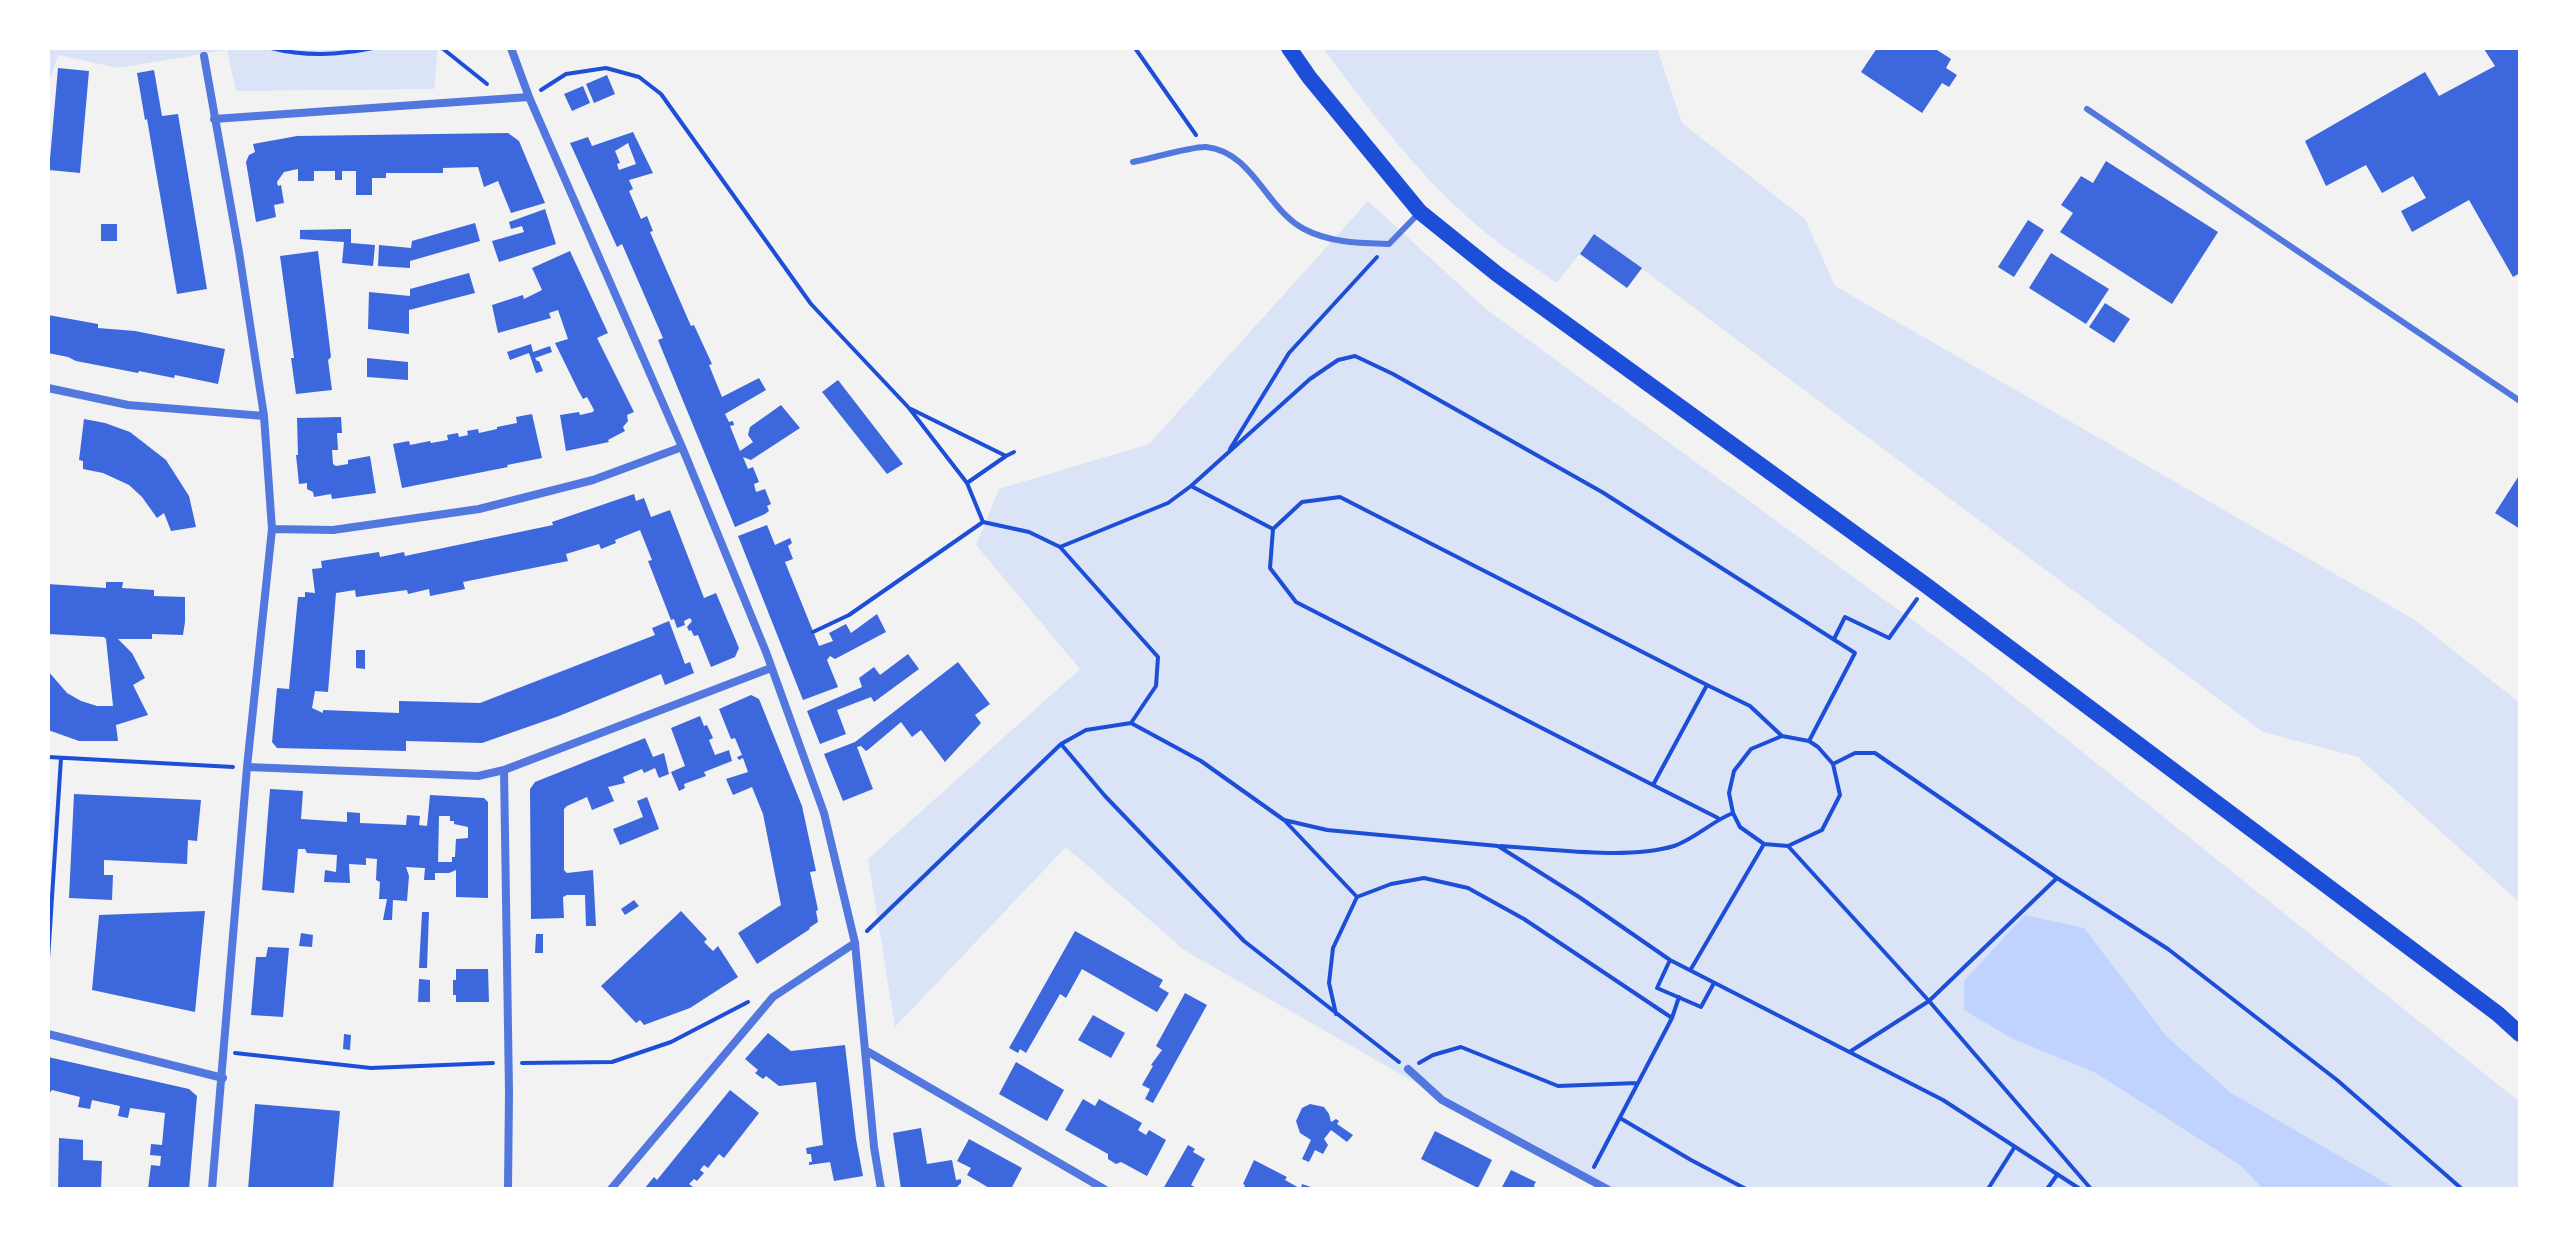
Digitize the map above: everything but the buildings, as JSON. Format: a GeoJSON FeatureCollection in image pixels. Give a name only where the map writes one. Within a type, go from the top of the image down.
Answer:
{"type":"FeatureCollection","features":[{"type":"Feature","properties":{"kind":"main road"},"geometry":{"type":"LineString","coordinates":[[1289,48],[1309,77],[1420,212],[1497,274],[1927,586],[2485,1004],[2520,1034]]}},
{"type":"Feature","properties":{"kind":"street"},"geometry":{"type":"LineString","coordinates":[[511,48],[529,97],[682,447],[771,668],[824,813],[855,943],[874,1147],[881,1189]]}},
{"type":"Feature","properties":{"kind":"street"},"geometry":{"type":"LineString","coordinates":[[204,56],[264,416],[272,529],[247,767],[212,1189]]}},
{"type":"Feature","properties":{"kind":"street"},"geometry":{"type":"LineString","coordinates":[[214,119],[529,97]]}},
{"type":"Feature","properties":{"kind":"street"},"geometry":{"type":"LineString","coordinates":[[48,388],[128,405],[264,416]]}},
{"type":"Feature","properties":{"kind":"street"},"geometry":{"type":"LineString","coordinates":[[272,529],[333,530],[479,509],[593,480],[682,447]]}},
{"type":"Feature","properties":{"kind":"street"},"geometry":{"type":"LineString","coordinates":[[247,767],[478,776],[504,770],[771,668]]}},
{"type":"Feature","properties":{"kind":"street"},"geometry":{"type":"LineString","coordinates":[[504,770],[508,1189]]}},
{"type":"Feature","properties":{"kind":"street"},"geometry":{"type":"LineString","coordinates":[[611,1189],[773,997],[855,943]]}},
{"type":"Feature","properties":{"kind":"street"},"geometry":{"type":"LineString","coordinates":[[48,1034],[223,1078]]}},
{"type":"Feature","properties":{"kind":"street"},"geometry":{"type":"LineString","coordinates":[[865,1050],[1104,1189]]}},
{"type":"Feature","properties":{"kind":"street"},"geometry":{"type":"LineString","coordinates":[[1408,1069],[1442,1100],[1607,1189]]}},
{"type":"Feature","properties":{"kind":"street"},"geometry":{"type":"LineString","coordinates":[[1583,1189],[1588,1179]]}},
{"type":"Feature","properties":{"kind":"lane"},"geometry":{"type":"LineString","coordinates":[[2087,109],[2520,401]]}},
{"type":"Feature","properties":{"kind":"lane"},"geometry":{"type":"LineString","coordinates":[[1133,162],[1205,147],[1230,154],[1250,172],[1278,209],[1303,229],[1349,243],[1389,244],[1420,212]]}},
{"type":"Feature","properties":{"kind":"path"},"geometry":{"type":"LineString","coordinates":[[271,48],[321,56],[373,48]]}},
{"type":"Feature","properties":{"kind":"path"},"geometry":{"type":"LineString","coordinates":[[442,48],[505,99]]}},
{"type":"Feature","properties":{"kind":"path"},"geometry":{"type":"LineString","coordinates":[[1135,48],[1205,147]]}},
{"type":"Feature","properties":{"kind":"path"},"geometry":{"type":"LineString","coordinates":[[529,97],[566,74],[606,68],[639,77],[661,94],[811,304],[909,408],[967,483],[983,522]]}},
{"type":"Feature","properties":{"kind":"path"},"geometry":{"type":"LineString","coordinates":[[1227,453],[1289,353],[1389,244]]}},
{"type":"Feature","properties":{"kind":"path"},"geometry":{"type":"LineString","coordinates":[[1060,547],[1168,503],[1310,379],[1338,360],[1355,356],[1393,374],[1602,492],[1855,653],[1809,741]]}},
{"type":"Feature","properties":{"kind":"path"},"geometry":{"type":"LineString","coordinates":[[909,408],[1006,456]]}},
{"type":"Feature","properties":{"kind":"path"},"geometry":{"type":"LineString","coordinates":[[967,483],[1014,452]]}},
{"type":"Feature","properties":{"kind":"path"},"geometry":{"type":"LineString","coordinates":[[1191,486],[1273,529]]}},
{"type":"Feature","properties":{"kind":"path"},"geometry":{"type":"LineString","coordinates":[[1718,818],[1296,602],[1270,568],[1273,529],[1302,502],[1340,497],[1750,706],[1782,736],[1809,741],[1833,764],[1840,795],[1822,830],[1788,846],[1764,844],[1740,827],[1729,793],[1734,771],[1751,749],[1782,736]]}},
{"type":"Feature","properties":{"kind":"path"},"geometry":{"type":"LineString","coordinates":[[813,632],[849,615],[983,522],[1029,532],[1060,547],[1158,657],[1156,686],[1131,723]]}},
{"type":"Feature","properties":{"kind":"path"},"geometry":{"type":"LineString","coordinates":[[1834,639],[1845,617],[1889,638],[1927,586]]}},
{"type":"Feature","properties":{"kind":"path"},"geometry":{"type":"LineString","coordinates":[[1653,785],[1707,685]]}},
{"type":"Feature","properties":{"kind":"path"},"geometry":{"type":"LineString","coordinates":[[855,943],[1061,744],[1086,730],[1131,723],[1201,761],[1284,820],[1357,897]]}},
{"type":"Feature","properties":{"kind":"path"},"geometry":{"type":"LineString","coordinates":[[1061,744],[1105,796],[1244,941],[1408,1069],[1433,1055],[1461,1047],[1558,1086],[1637,1083]]}},
{"type":"Feature","properties":{"kind":"path"},"geometry":{"type":"LineString","coordinates":[[1833,764],[1855,753],[1875,753],[2057,878],[2168,949],[2337,1080],[2462,1189]]}},
{"type":"Feature","properties":{"kind":"path"},"geometry":{"type":"LineString","coordinates":[[48,757],[247,767]]}},
{"type":"Feature","properties":{"kind":"path"},"geometry":{"type":"LineString","coordinates":[[48,959],[61,758]]}},
{"type":"Feature","properties":{"kind":"path"},"geometry":{"type":"LineString","coordinates":[[1284,820],[1327,830],[1498,846],[1640,853],[1677,845],[1718,818],[1733,813]]}},
{"type":"Feature","properties":{"kind":"path"},"geometry":{"type":"LineString","coordinates":[[1690,970],[1764,844]]}},
{"type":"Feature","properties":{"kind":"path"},"geometry":{"type":"LineString","coordinates":[[1498,846],[1670,960],[1943,1100],[2080,1189]]}},
{"type":"Feature","properties":{"kind":"path"},"geometry":{"type":"LineString","coordinates":[[1788,846],[1929,1001],[2091,1189]]}},
{"type":"Feature","properties":{"kind":"path"},"geometry":{"type":"LineString","coordinates":[[1336,1014],[1329,983],[1333,948],[1357,897],[1391,884],[1424,878],[1468,888],[1524,919],[1672,1018]]}},
{"type":"Feature","properties":{"kind":"path"},"geometry":{"type":"LineString","coordinates":[[1851,1051],[1929,1001],[2057,878]]}},
{"type":"Feature","properties":{"kind":"path"},"geometry":{"type":"LineString","coordinates":[[1670,960],[1657,988],[1701,1007],[1714,983]]}},
{"type":"Feature","properties":{"kind":"path"},"geometry":{"type":"LineString","coordinates":[[1588,1179],[1672,1018],[1679,997]]}},
{"type":"Feature","properties":{"kind":"path"},"geometry":{"type":"LineString","coordinates":[[1620,1118],[1746,1189]]}},
{"type":"Feature","properties":{"kind":"path"},"geometry":{"type":"LineString","coordinates":[[1988,1189],[2014,1148]]}},
{"type":"Feature","properties":{"kind":"path"},"geometry":{"type":"LineString","coordinates":[[2047,1189],[2057,1175]]}},
{"type":"Feature","properties":{"kind":"shaded area"},"geometry":{"type":"Polygon","coordinates":[[[48,48],[438,48],[434,89],[236,91],[227,50],[118,68],[58,55],[48,85],[48,48]]]}},
{"type":"Feature","properties":{"kind":"shaded area"},"geometry":{"type":"Polygon","coordinates":[[[1323,48],[1657,48],[1682,123],[1805,219],[1835,286],[2415,620],[2520,703],[2520,903],[2358,757],[2263,732],[1595,234],[1557,283],[1503,246],[1463,213],[1419,169],[1323,48]]]}},
{"type":"Feature","properties":{"kind":"shaded area"},"geometry":{"type":"Polygon","coordinates":[[[1368,201],[1486,309],[1974,665],[2520,1102],[2520,1189],[1601,1189],[1184,950],[1066,847],[895,1027],[868,859],[1080,669],[976,545],[999,489],[1149,444],[1368,201]]]}},
{"type":"Feature","properties":{"kind":"water"},"geometry":{"type":"Polygon","coordinates":[[[2025,915],[2084,928],[2167,1037],[2231,1093],[2396,1189],[2263,1189],[2240,1165],[2096,1073],[2011,1038],[1964,1010],[1964,981],[2025,915]]]}}]}
